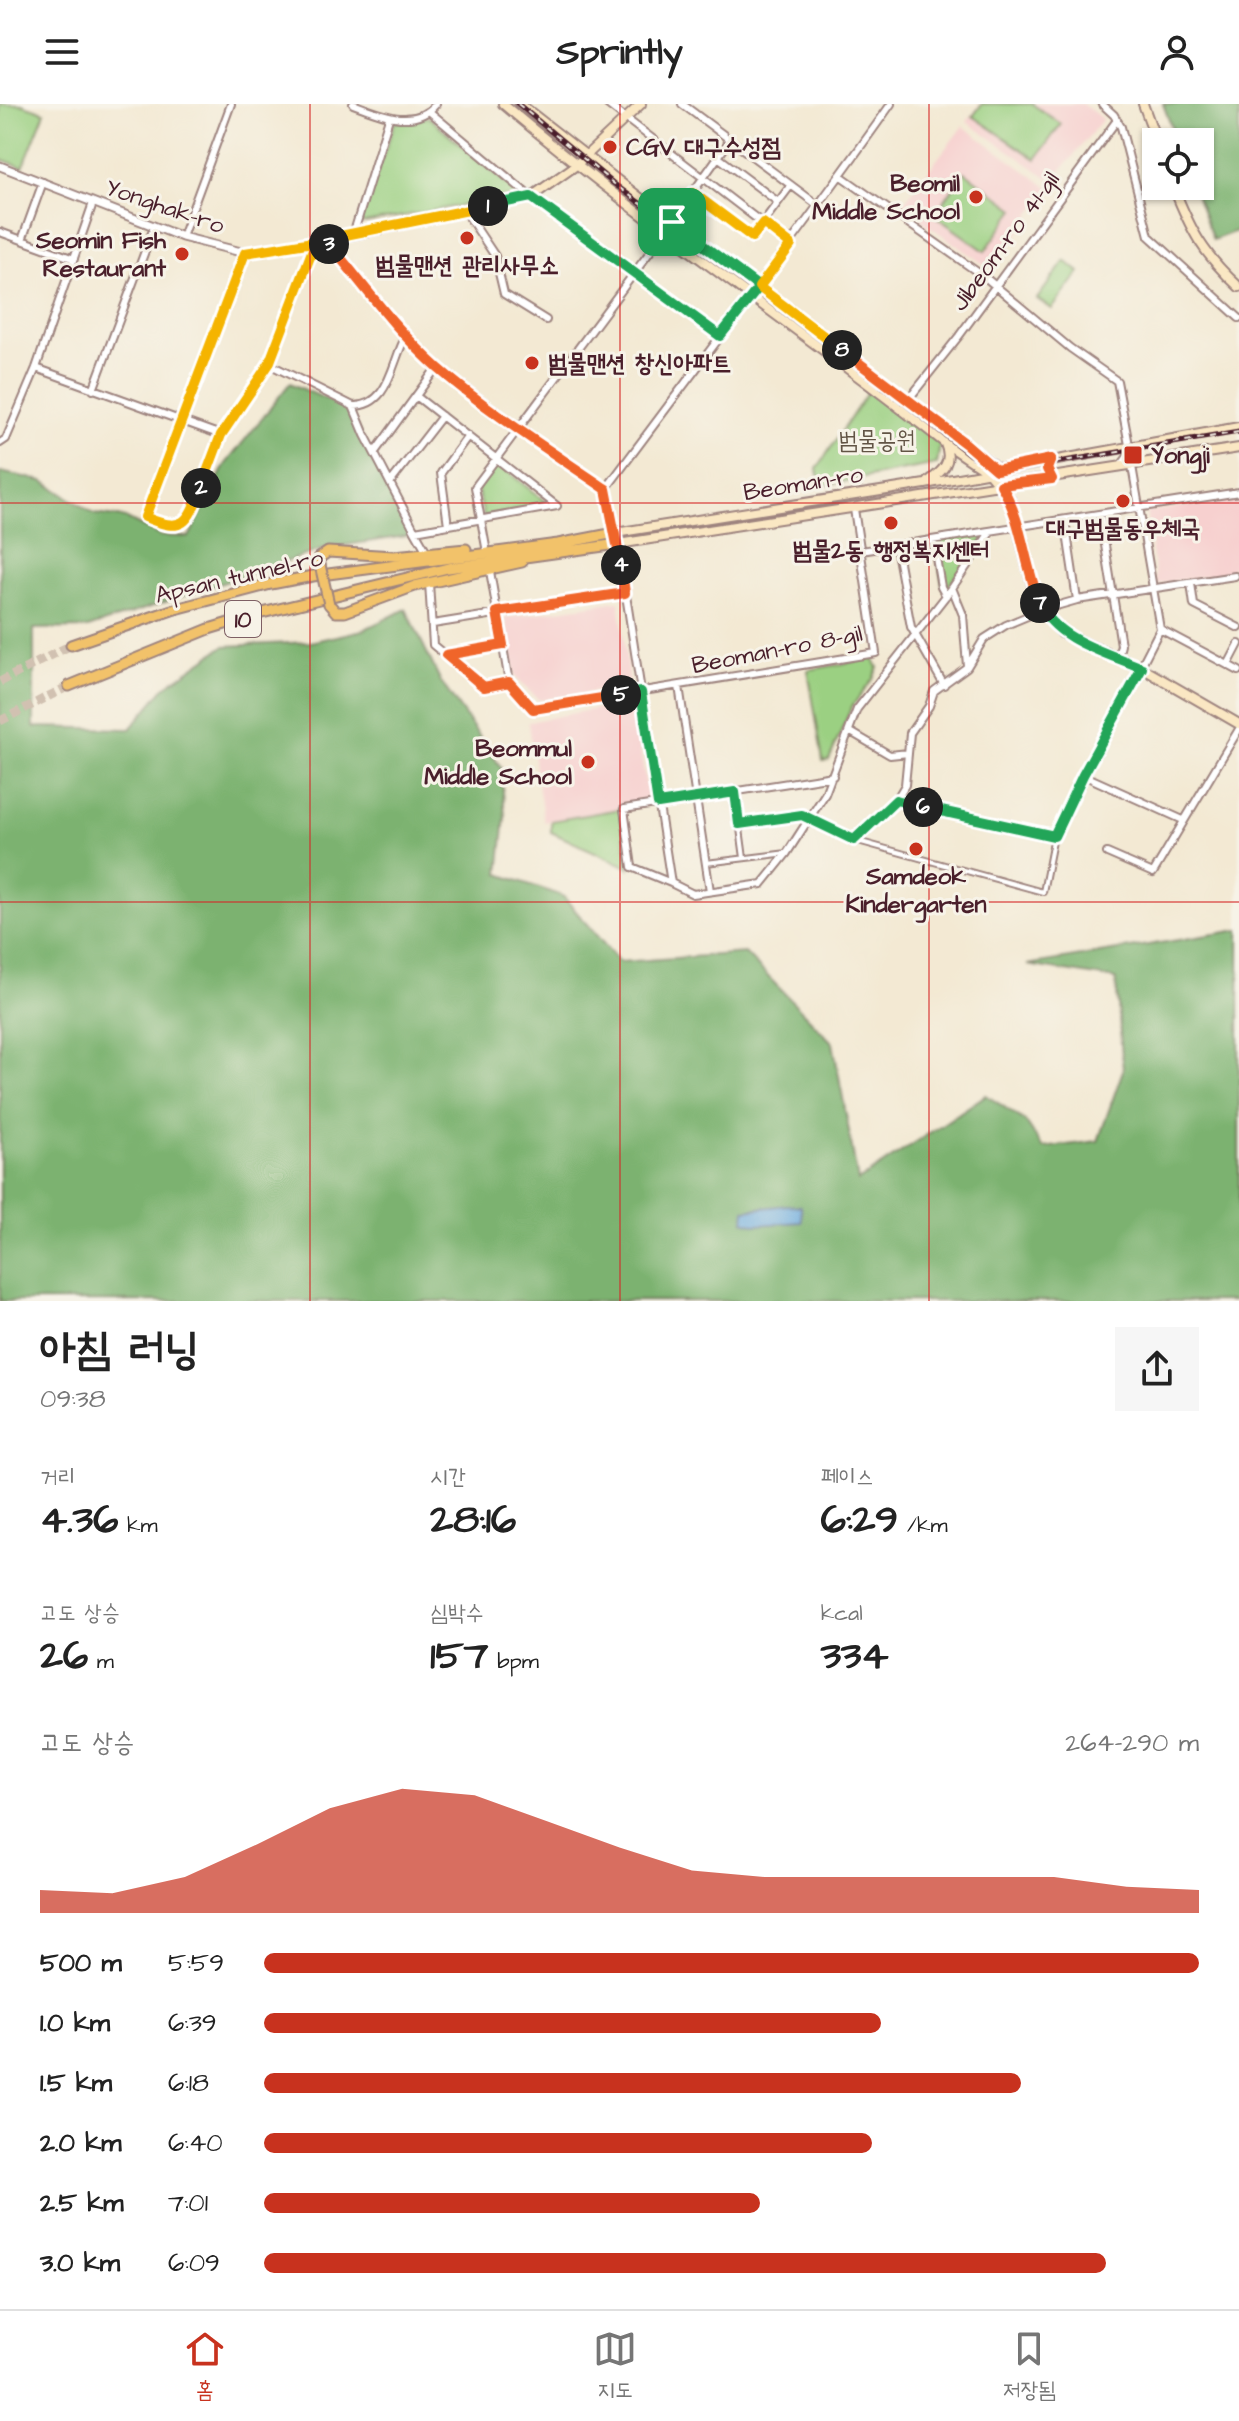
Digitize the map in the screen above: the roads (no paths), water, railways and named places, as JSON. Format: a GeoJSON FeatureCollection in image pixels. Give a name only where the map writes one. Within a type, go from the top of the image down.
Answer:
{"type":"FeatureCollection","features":[{"type":"Feature","properties":{"kind":"highway","name":"Beoman-ro"},"geometry":{"type":"LineString","coordinates":[[420,562],[558,544],[615,533]]}},
{"type":"Feature","properties":{"kind":"highway"},"geometry":{"type":"LineString","coordinates":[[548,554],[490,571],[429,583],[345,612],[336,612],[329,604],[319,558],[328,552],[394,556],[558,544]]}},
{"type":"Feature","properties":{"kind":"highway","name":"Beoman-ro"},"geometry":{"type":"LineString","coordinates":[[423,573],[618,544]]}},
{"type":"Feature","properties":{"kind":"highway","name":"Apsan tunnel-ro"},"geometry":{"type":"LineString","coordinates":[[71,645],[172,610],[252,589],[313,576],[420,562]]}},
{"type":"Feature","properties":{"kind":"highway","name":"Apsan tunnel-ro"},"geometry":{"type":"LineString","coordinates":[[69,686],[209,629],[423,573]]}},
{"type":"Feature","properties":{"kind":"main road"},"geometry":{"type":"LineString","coordinates":[[503,104],[575,166],[664,233],[945,443],[992,471]]}},
{"type":"Feature","properties":{"kind":"main road"},"geometry":{"type":"LineString","coordinates":[[520,104],[908,400],[992,471],[1010,499],[1032,585],[1042,610],[1062,633],[1142,668],[1239,726]]}},
{"type":"Feature","properties":{"kind":"main road","name":"Yonghak-ro"},"geometry":{"type":"LineString","coordinates":[[531,197],[575,166],[641,104]]}},
{"type":"Feature","properties":{"kind":"main road"},"geometry":{"type":"LineString","coordinates":[[1143,104],[1152,128]]}},
{"type":"Feature","properties":{"kind":"main road"},"geometry":{"type":"LineString","coordinates":[[1179,200],[1203,250],[1239,287]]}},
{"type":"Feature","properties":{"kind":"main road","name":"Beoman-ro"},"geometry":{"type":"LineString","coordinates":[[615,533],[925,484],[1239,427]]}},
{"type":"Feature","properties":{"kind":"main road"},"geometry":{"type":"LineString","coordinates":[[925,484],[947,463],[949,453],[945,443]]}},
{"type":"Feature","properties":{"kind":"main road"},"geometry":{"type":"LineString","coordinates":[[1132,466],[1239,448]]}},
{"type":"Feature","properties":{"kind":"main road","name":"Beoman-ro"},"geometry":{"type":"LineString","coordinates":[[618,544],[1132,466]]}},
{"type":"Feature","properties":{"kind":"street"},"geometry":{"type":"LineString","coordinates":[[182,237],[231,104]]}},
{"type":"Feature","properties":{"kind":"street"},"geometry":{"type":"LineString","coordinates":[[353,104],[394,120],[430,112],[436,104]]}},
{"type":"Feature","properties":{"kind":"street"},"geometry":{"type":"LineString","coordinates":[[607,104],[791,245]]}},
{"type":"Feature","properties":{"kind":"street"},"geometry":{"type":"LineString","coordinates":[[682,104],[819,206]]}},
{"type":"Feature","properties":{"kind":"street"},"geometry":{"type":"LineString","coordinates":[[606,489],[791,245],[891,104]]}},
{"type":"Feature","properties":{"kind":"street"},"geometry":{"type":"LineString","coordinates":[[1102,104],[1121,127],[1149,236],[1239,318]]}},
{"type":"Feature","properties":{"kind":"street"},"geometry":{"type":"LineString","coordinates":[[430,112],[531,197],[719,338]]}},
{"type":"Feature","properties":{"kind":"street"},"geometry":{"type":"LineString","coordinates":[[353,235],[389,118]]}},
{"type":"Feature","properties":{"kind":"street","name":"Jibeom-ro 41-gil"},"geometry":{"type":"LineString","coordinates":[[908,400],[959,336],[1117,120]]}},
{"type":"Feature","properties":{"kind":"street"},"geometry":{"type":"LineString","coordinates":[[672,222],[730,140]]}},
{"type":"Feature","properties":{"kind":"street"},"geometry":{"type":"LineString","coordinates":[[718,157],[778,202]]}},
{"type":"Feature","properties":{"kind":"street","name":"Yonghak-ro"},"geometry":{"type":"LineString","coordinates":[[0,166],[182,237],[245,253],[353,235],[531,197]]}},
{"type":"Feature","properties":{"kind":"street"},"geometry":{"type":"LineString","coordinates":[[841,176],[995,285],[1070,348],[1117,381],[1129,445],[1126,462],[1116,468]]}},
{"type":"Feature","properties":{"kind":"street"},"geometry":{"type":"LineString","coordinates":[[22,240],[43,182]]}},
{"type":"Feature","properties":{"kind":"street"},"geometry":{"type":"LineString","coordinates":[[693,193],[752,237],[791,185]]}},
{"type":"Feature","properties":{"kind":"street"},"geometry":{"type":"LineString","coordinates":[[0,443],[6,439],[36,368],[93,203]]}},
{"type":"Feature","properties":{"kind":"street"},"geometry":{"type":"LineString","coordinates":[[465,211],[495,256],[504,294],[546,320]]}},
{"type":"Feature","properties":{"kind":"street"},"geometry":{"type":"LineString","coordinates":[[93,390],[154,227]]}},
{"type":"Feature","properties":{"kind":"street"},"geometry":{"type":"LineString","coordinates":[[0,232],[74,259]]}},
{"type":"Feature","properties":{"kind":"street"},"geometry":{"type":"LineString","coordinates":[[486,547],[475,487],[664,233]]}},
{"type":"Feature","properties":{"kind":"street"},"geometry":{"type":"LineString","coordinates":[[325,240],[406,336],[437,367],[518,429],[606,489],[618,544],[671,883]]}},
{"type":"Feature","properties":{"kind":"street"},"geometry":{"type":"LineString","coordinates":[[245,253],[145,517],[173,527],[189,518],[221,435],[269,364],[316,241]]}},
{"type":"Feature","properties":{"kind":"street"},"geometry":{"type":"LineString","coordinates":[[353,406],[373,402],[381,394],[406,336]]}},
{"type":"Feature","properties":{"kind":"street"},"geometry":{"type":"LineString","coordinates":[[269,364],[353,406],[427,552]]}},
{"type":"Feature","properties":{"kind":"street"},"geometry":{"type":"LineString","coordinates":[[375,452],[437,367]]}},
{"type":"Feature","properties":{"kind":"street"},"geometry":{"type":"LineString","coordinates":[[36,368],[221,435]]}},
{"type":"Feature","properties":{"kind":"street"},"geometry":{"type":"LineString","coordinates":[[415,531],[557,506],[416,396]]}},
{"type":"Feature","properties":{"kind":"street"},"geometry":{"type":"LineString","coordinates":[[390,483],[442,416]]}},
{"type":"Feature","properties":{"kind":"street"},"geometry":{"type":"LineString","coordinates":[[448,525],[441,473],[468,436]]}},
{"type":"Feature","properties":{"kind":"street"},"geometry":{"type":"LineString","coordinates":[[1051,459],[1047,469],[1052,479]]}},
{"type":"Feature","properties":{"kind":"street"},"geometry":{"type":"LineString","coordinates":[[739,824],[802,815],[854,840],[1043,892],[1054,836],[1160,629],[1132,466]]}},
{"type":"Feature","properties":{"kind":"street"},"geometry":{"type":"LineString","coordinates":[[861,551],[1239,492]]}},
{"type":"Feature","properties":{"kind":"street","name":"Beoman-ro 8-gil"},"geometry":{"type":"LineString","coordinates":[[509,682],[533,709],[876,653],[854,509]]}},
{"type":"Feature","properties":{"kind":"street"},"geometry":{"type":"LineString","coordinates":[[1100,514],[1121,645],[1118,657]]}},
{"type":"Feature","properties":{"kind":"street"},"geometry":{"type":"LineString","coordinates":[[1065,520],[1077,600]]}},
{"type":"Feature","properties":{"kind":"street"},"geometry":{"type":"LineString","coordinates":[[833,776],[624,809],[632,867],[693,894],[762,884],[811,818],[833,776],[857,709],[946,596],[991,531]]}},
{"type":"Feature","properties":{"kind":"street"},"geometry":{"type":"LineString","coordinates":[[933,540],[941,587],[946,596]]}},
{"type":"Feature","properties":{"kind":"street"},"geometry":{"type":"LineString","coordinates":[[896,546],[914,636],[944,685]]}},
{"type":"Feature","properties":{"kind":"street"},"geometry":{"type":"LineString","coordinates":[[429,583],[433,645],[484,687],[509,682],[490,571]]}},
{"type":"Feature","properties":{"kind":"street"},"geometry":{"type":"LineString","coordinates":[[854,840],[896,800],[905,785],[909,769],[910,733],[922,719],[934,691],[967,667],[984,639],[1006,625],[1077,600],[1238,576]]}},
{"type":"Feature","properties":{"kind":"street"},"geometry":{"type":"LineString","coordinates":[[1191,583],[1194,605],[1239,628]]}},
{"type":"Feature","properties":{"kind":"street"},"geometry":{"type":"LineString","coordinates":[[952,588],[963,615],[967,667]]}},
{"type":"Feature","properties":{"kind":"street"},"geometry":{"type":"LineString","coordinates":[[433,624],[625,593]]}},
{"type":"Feature","properties":{"kind":"street"},"geometry":{"type":"LineString","coordinates":[[1160,629],[1239,671]]}},
{"type":"Feature","properties":{"kind":"street"},"geometry":{"type":"LineString","coordinates":[[1228,665],[1239,644]]}},
{"type":"Feature","properties":{"kind":"street"},"geometry":{"type":"LineString","coordinates":[[446,655],[503,645]]}},
{"type":"Feature","properties":{"kind":"street"},"geometry":{"type":"LineString","coordinates":[[876,653],[889,668]]}},
{"type":"Feature","properties":{"kind":"street"},"geometry":{"type":"LineString","coordinates":[[679,686],[710,891]]}},
{"type":"Feature","properties":{"kind":"street"},"geometry":{"type":"LineString","coordinates":[[1107,853],[1153,873],[1239,726]]}},
{"type":"Feature","properties":{"kind":"street"},"geometry":{"type":"LineString","coordinates":[[849,731],[890,755],[908,753]]}},
{"type":"Feature","properties":{"kind":"street"},"geometry":{"type":"LineString","coordinates":[[1083,775],[1183,820]]}},
{"type":"Feature","properties":{"kind":"street"},"geometry":{"type":"LineString","coordinates":[[735,792],[744,858]]}},
{"type":"Feature","properties":{"kind":"street"},"geometry":{"type":"LineString","coordinates":[[896,800],[1054,836]]}},
{"type":"Feature","properties":{"kind":"street"},"geometry":{"type":"LineString","coordinates":[[706,863],[787,853]]}},
{"type":"Feature","properties":{"kind":"water"},"geometry":{"type":"Polygon","coordinates":[[[801,1206],[802,1222],[756,1225],[744,1221],[745,1210],[801,1206]]]}},
{"type":"Feature","properties":{"kind":"tunnel"},"geometry":{"type":"LineString","coordinates":[[0,682],[71,645]]}},
{"type":"Feature","properties":{"kind":"tunnel"},"geometry":{"type":"LineString","coordinates":[[0,721],[69,686]]}},
{"type":"Feature","properties":{"kind":"railway"},"geometry":{"type":"LineString","coordinates":[[518,104],[613,183],[818,335],[970,455],[985,462],[1022,468],[1239,432]]}},
{"type":"Feature","properties":{"kind":"place","name":"CGV 대구수성점"},"geometry":{"type":"Point","coordinates":[610,147]}},
{"type":"Feature","properties":{"kind":"place","name":"Beomil Middle School"},"geometry":{"type":"Point","coordinates":[976,197]}},
{"type":"Feature","properties":{"kind":"place","name":"범물맨션 관리사무소"},"geometry":{"type":"Point","coordinates":[467,238]}},
{"type":"Feature","properties":{"kind":"place","name":"Seomin Fish Restaurant"},"geometry":{"type":"Point","coordinates":[182,254]}},
{"type":"Feature","properties":{"kind":"place","name":"범물맨션 창신아파트"},"geometry":{"type":"Point","coordinates":[532,363]}},
{"type":"Feature","properties":{"kind":"place","name":"Yongji"},"geometry":{"type":"Point","coordinates":[1133,455]}},
{"type":"Feature","properties":{"kind":"place","name":"대구범물동우체국"},"geometry":{"type":"Point","coordinates":[1123,501]}},
{"type":"Feature","properties":{"kind":"place","name":"범물2동 행정복지센터"},"geometry":{"type":"Point","coordinates":[891,523]}},
{"type":"Feature","properties":{"kind":"place","name":"Beommul Middle School"},"geometry":{"type":"Point","coordinates":[588,762]}},
{"type":"Feature","properties":{"kind":"place","name":"Samdeok Kindergarten"},"geometry":{"type":"Point","coordinates":[916,849]}},
{"type":"Feature","properties":{"kind":"park label","name":"범물공원"},"geometry":{"type":"Point","coordinates":[877,440]}}]}
